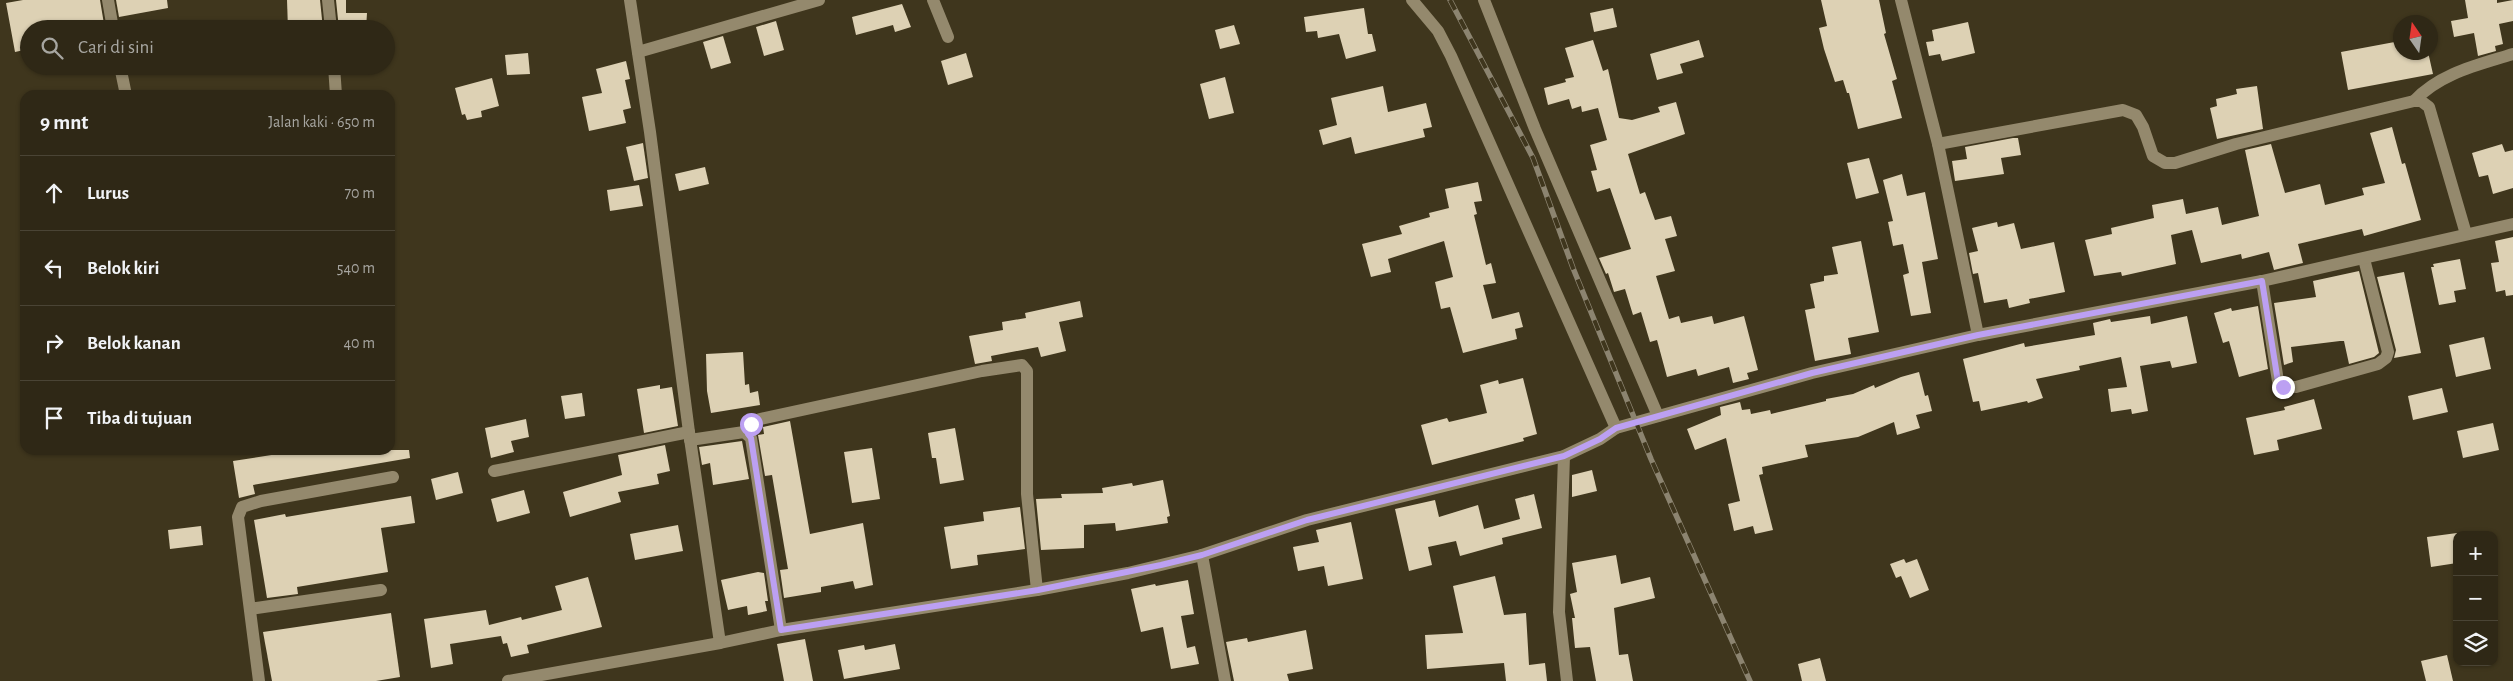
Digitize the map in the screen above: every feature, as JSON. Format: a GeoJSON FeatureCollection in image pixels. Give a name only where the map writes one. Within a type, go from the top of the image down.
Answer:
{"type":"FeatureCollection","features":[{"type":"Feature","properties":{"kind":"street"},"geometry":{"type":"LineString","coordinates":[[108,0],[111,20]]}},
{"type":"Feature","properties":{"kind":"street"},"geometry":{"type":"LineString","coordinates":[[328,0],[330,20]]}},
{"type":"Feature","properties":{"kind":"street"},"geometry":{"type":"LineString","coordinates":[[630,0],[689,436],[720,643]]}},
{"type":"Feature","properties":{"kind":"street"},"geometry":{"type":"LineString","coordinates":[[638,52],[819,0]]}},
{"type":"Feature","properties":{"kind":"street"},"geometry":{"type":"LineString","coordinates":[[933,0],[948,37]]}},
{"type":"Feature","properties":{"kind":"street"},"geometry":{"type":"LineString","coordinates":[[1412,0],[1438,31],[1451,56],[1616,428]]}},
{"type":"Feature","properties":{"kind":"street"},"geometry":{"type":"LineString","coordinates":[[1484,0],[1535,129],[1658,416]]}},
{"type":"Feature","properties":{"kind":"street"},"geometry":{"type":"LineString","coordinates":[[1900,0],[1938,144],[1978,335]]}},
{"type":"Feature","properties":{"kind":"street"},"geometry":{"type":"LineString","coordinates":[[2414,101],[2426,88],[2442,78],[2513,54]]}},
{"type":"Feature","properties":{"kind":"street"},"geometry":{"type":"LineString","coordinates":[[122,75],[125,90]]}},
{"type":"Feature","properties":{"kind":"street"},"geometry":{"type":"LineString","coordinates":[[335,75],[336,90]]}},
{"type":"Feature","properties":{"kind":"street"},"geometry":{"type":"LineString","coordinates":[[1938,144],[2123,110],[2136,115],[2153,156],[2165,163],[2175,163],[2236,144],[2414,101],[2422,101],[2428,106],[2466,234]]}},
{"type":"Feature","properties":{"kind":"street"},"geometry":{"type":"LineString","coordinates":[[508,681],[720,643],[781,630],[1038,590],[1128,572],[1202,555],[1307,520],[1564,456],[1600,439],[1616,428],[1812,373],[1978,335],[2262,281],[2513,224]]}},
{"type":"Feature","properties":{"kind":"street"},"geometry":{"type":"LineString","coordinates":[[2262,281],[2278,382],[2283,387],[2296,387],[2378,364],[2386,358],[2388,352],[2364,259]]}},
{"type":"Feature","properties":{"kind":"street"},"geometry":{"type":"LineString","coordinates":[[748,434],[751,424],[760,419],[982,371],[1022,366],[1027,371],[1027,494],[1038,590]]}},
{"type":"Feature","properties":{"kind":"street"},"geometry":{"type":"LineString","coordinates":[[494,471],[689,436],[744,432],[748,434],[751,438],[781,630]]}},
{"type":"Feature","properties":{"kind":"street"},"geometry":{"type":"LineString","coordinates":[[1564,456],[1558,612],[1567,681]]}},
{"type":"Feature","properties":{"kind":"street"},"geometry":{"type":"LineString","coordinates":[[259,681],[238,517],[242,507],[261,501],[393,477]]}},
{"type":"Feature","properties":{"kind":"street"},"geometry":{"type":"LineString","coordinates":[[1202,555],[1225,681]]}},
{"type":"Feature","properties":{"kind":"street"},"geometry":{"type":"LineString","coordinates":[[250,609],[382,590]]}},
{"type":"Feature","properties":{"kind":"building"},"geometry":{"type":"Polygon","coordinates":[[[23,0],[100,0],[103,20],[20,20],[20,51],[15,52],[6,3],[23,0]]]}},
{"type":"Feature","properties":{"kind":"building"},"geometry":{"type":"Polygon","coordinates":[[[116,0],[167,0],[168,8],[119,17],[116,0]]]}},
{"type":"Feature","properties":{"kind":"building"},"geometry":{"type":"Polygon","coordinates":[[[287,0],[320,0],[322,20],[288,20],[287,0]]]}},
{"type":"Feature","properties":{"kind":"building"},"geometry":{"type":"Polygon","coordinates":[[[336,0],[346,0],[346,13],[367,13],[367,20],[338,20],[336,0]]]}},
{"type":"Feature","properties":{"kind":"building"},"geometry":{"type":"Polygon","coordinates":[[[1821,0],[1879,0],[1886,33],[1884,34],[1897,79],[1892,81],[1902,118],[1858,129],[1849,93],[1847,93],[1843,80],[1835,82],[1824,49],[1819,28],[1827,26],[1821,0]]]}},
{"type":"Feature","properties":{"kind":"building"},"geometry":{"type":"Polygon","coordinates":[[[2465,0],[2497,0],[2497,3],[2513,0],[2513,21],[2499,24],[2503,44],[2495,46],[2496,51],[2478,56],[2474,33],[2454,37],[2451,21],[2468,18],[2465,0]]]}},
{"type":"Feature","properties":{"kind":"building"},"geometry":{"type":"Polygon","coordinates":[[[902,4],[911,27],[895,32],[893,25],[856,35],[852,17],[902,4]]]}},
{"type":"Feature","properties":{"kind":"building"},"geometry":{"type":"Polygon","coordinates":[[[1364,8],[1368,34],[1372,34],[1376,51],[1346,59],[1339,34],[1318,38],[1317,31],[1306,32],[1304,17],[1364,8]]]}},
{"type":"Feature","properties":{"kind":"building"},"geometry":{"type":"Polygon","coordinates":[[[1613,8],[1617,27],[1594,32],[1590,13],[1613,8]]]}},
{"type":"Feature","properties":{"kind":"building"},"geometry":{"type":"Polygon","coordinates":[[[776,21],[784,50],[764,56],[756,27],[776,21]]]}},
{"type":"Feature","properties":{"kind":"building"},"geometry":{"type":"Polygon","coordinates":[[[1968,22],[1975,53],[1942,61],[1940,54],[1929,56],[1926,42],[1934,41],[1932,30],[1968,22]]]}},
{"type":"Feature","properties":{"kind":"building"},"geometry":{"type":"Polygon","coordinates":[[[1234,25],[1240,44],[1220,49],[1215,30],[1234,25]]]}},
{"type":"Feature","properties":{"kind":"building"},"geometry":{"type":"Polygon","coordinates":[[[723,36],[731,63],[711,69],[703,42],[723,36]]]}},
{"type":"Feature","properties":{"kind":"building"},"geometry":{"type":"Polygon","coordinates":[[[1593,40],[1603,71],[1608,69],[1619,118],[1632,120],[1660,112],[1658,107],[1676,102],[1685,134],[1628,154],[1640,194],[1645,192],[1655,220],[1671,216],[1677,236],[1665,239],[1675,271],[1656,276],[1669,319],[1679,316],[1681,323],[1712,316],[1714,324],[1744,316],[1758,370],[1747,373],[1749,379],[1733,383],[1729,367],[1698,376],[1696,369],[1667,377],[1657,340],[1650,342],[1641,312],[1633,315],[1625,289],[1614,292],[1608,273],[1606,274],[1599,258],[1631,249],[1610,188],[1597,192],[1591,171],[1597,170],[1590,145],[1607,140],[1598,108],[1582,112],[1581,106],[1572,109],[1569,99],[1548,105],[1544,88],[1566,82],[1565,79],[1574,77],[1565,48],[1593,40]]]}},
{"type":"Feature","properties":{"kind":"building"},"geometry":{"type":"Polygon","coordinates":[[[1699,40],[1704,57],[1680,64],[1683,73],[1657,80],[1650,54],[1699,40]]]}},
{"type":"Feature","properties":{"kind":"building"},"geometry":{"type":"Polygon","coordinates":[[[2393,42],[2393,60],[2430,60],[2433,74],[2348,90],[2341,52],[2393,42]]]}},
{"type":"Feature","properties":{"kind":"building"},"geometry":{"type":"Polygon","coordinates":[[[528,53],[530,74],[507,75],[505,55],[528,53]]]}},
{"type":"Feature","properties":{"kind":"building"},"geometry":{"type":"Polygon","coordinates":[[[966,53],[973,77],[948,85],[941,61],[966,53]]]}},
{"type":"Feature","properties":{"kind":"building"},"geometry":{"type":"Polygon","coordinates":[[[626,61],[630,79],[625,80],[631,108],[623,110],[626,123],[589,131],[582,97],[602,93],[596,69],[626,61]]]}},
{"type":"Feature","properties":{"kind":"building"},"geometry":{"type":"Polygon","coordinates":[[[1225,77],[1234,113],[1209,119],[1200,84],[1225,77]]]}},
{"type":"Feature","properties":{"kind":"building"},"geometry":{"type":"Polygon","coordinates":[[[492,78],[499,106],[481,111],[482,117],[467,120],[465,114],[462,115],[455,88],[492,78]]]}},
{"type":"Feature","properties":{"kind":"building"},"geometry":{"type":"Polygon","coordinates":[[[1383,86],[1388,112],[1426,103],[1432,127],[1423,129],[1425,137],[1355,154],[1351,137],[1323,145],[1319,130],[1337,125],[1331,98],[1383,86]]]}},
{"type":"Feature","properties":{"kind":"building"},"geometry":{"type":"Polygon","coordinates":[[[2257,86],[2263,129],[2217,139],[2210,108],[2217,106],[2216,99],[2237,94],[2236,89],[2257,86]]]}},
{"type":"Feature","properties":{"kind":"building"},"geometry":{"type":"Polygon","coordinates":[[[2392,127],[2402,164],[2405,163],[2421,220],[2364,236],[2362,229],[2298,244],[2303,263],[2274,270],[2269,252],[2242,259],[2241,254],[2201,263],[2192,230],[2171,235],[2176,264],[2122,276],[2121,272],[2094,276],[2085,240],[2112,234],[2111,228],[2154,218],[2152,205],[2183,199],[2186,214],[2218,207],[2222,225],[2259,216],[2245,150],[2271,144],[2285,193],[2320,184],[2325,205],[2364,195],[2362,188],[2385,183],[2370,133],[2392,127]]]}},
{"type":"Feature","properties":{"kind":"building"},"geometry":{"type":"Polygon","coordinates":[[[2018,138],[2021,155],[2001,158],[2004,174],[1955,181],[1952,161],[1967,159],[1965,147],[2018,138]]]}},
{"type":"Feature","properties":{"kind":"building"},"geometry":{"type":"Polygon","coordinates":[[[643,143],[648,178],[634,181],[626,147],[643,143]]]}},
{"type":"Feature","properties":{"kind":"building"},"geometry":{"type":"Polygon","coordinates":[[[2502,144],[2505,152],[2513,150],[2513,188],[2493,194],[2488,175],[2479,177],[2472,153],[2502,144]]]}},
{"type":"Feature","properties":{"kind":"building"},"geometry":{"type":"Polygon","coordinates":[[[1869,158],[1879,193],[1856,199],[1847,163],[1869,158]]]}},
{"type":"Feature","properties":{"kind":"building"},"geometry":{"type":"Polygon","coordinates":[[[705,167],[709,184],[679,191],[675,174],[705,167]]]}},
{"type":"Feature","properties":{"kind":"building"},"geometry":{"type":"Polygon","coordinates":[[[1902,174],[1907,196],[1925,192],[1938,259],[1922,262],[1931,313],[1911,316],[1903,275],[1909,273],[1903,244],[1893,246],[1888,222],[1893,221],[1883,180],[1902,174]]]}},
{"type":"Feature","properties":{"kind":"building"},"geometry":{"type":"Polygon","coordinates":[[[1478,182],[1482,201],[1474,202],[1477,214],[1474,215],[1486,265],[1491,263],[1496,283],[1483,285],[1492,319],[1519,312],[1523,327],[1515,329],[1517,339],[1463,353],[1450,307],[1441,309],[1435,282],[1453,277],[1444,241],[1388,259],[1391,272],[1371,277],[1362,244],[1402,234],[1399,226],[1430,217],[1429,213],[1449,208],[1445,189],[1478,182]]]}},
{"type":"Feature","properties":{"kind":"building"},"geometry":{"type":"Polygon","coordinates":[[[639,185],[643,206],[610,211],[607,190],[639,185]]]}},
{"type":"Feature","properties":{"kind":"building"},"geometry":{"type":"Polygon","coordinates":[[[1997,222],[1998,227],[2014,223],[2021,249],[2054,242],[2065,292],[2029,299],[2030,303],[2009,308],[2007,299],[1984,303],[1978,273],[1973,274],[1969,253],[1978,251],[1972,228],[1997,222]]]}},
{"type":"Feature","properties":{"kind":"building"},"geometry":{"type":"Polygon","coordinates":[[[2513,237],[2513,295],[2506,296],[2505,290],[2496,292],[2491,263],[2499,262],[2495,241],[2513,237]]]}},
{"type":"Feature","properties":{"kind":"building"},"geometry":{"type":"Polygon","coordinates":[[[1861,241],[1879,332],[1848,338],[1851,354],[1815,361],[1805,310],[1815,308],[1810,284],[1824,281],[1824,276],[1838,274],[1832,247],[1861,241]]]}},
{"type":"Feature","properties":{"kind":"building"},"geometry":{"type":"Polygon","coordinates":[[[2460,259],[2466,289],[2454,291],[2456,302],[2439,305],[2431,267],[2434,267],[2433,264],[2460,259]]]}},
{"type":"Feature","properties":{"kind":"building"},"geometry":{"type":"Polygon","coordinates":[[[2359,271],[2379,353],[2374,357],[2349,364],[2344,341],[2291,347],[2293,362],[2284,365],[2274,303],[2316,297],[2313,281],[2359,271]]]}},
{"type":"Feature","properties":{"kind":"building"},"geometry":{"type":"Polygon","coordinates":[[[2404,272],[2421,353],[2394,358],[2396,350],[2377,277],[2404,272]]]}},
{"type":"Feature","properties":{"kind":"building"},"geometry":{"type":"Polygon","coordinates":[[[1080,301],[1083,317],[1059,322],[1066,351],[1041,357],[1038,347],[991,356],[992,361],[975,364],[969,336],[1003,330],[1002,322],[1026,318],[1025,313],[1080,301]]]}},
{"type":"Feature","properties":{"kind":"building"},"geometry":{"type":"Polygon","coordinates":[[[2258,306],[2268,369],[2239,377],[2229,341],[2223,343],[2214,313],[2231,308],[2232,311],[2258,306]]]}},
{"type":"Feature","properties":{"kind":"building"},"geometry":{"type":"Polygon","coordinates":[[[2150,316],[2151,324],[2187,316],[2197,363],[2172,368],[2170,361],[2140,366],[2148,411],[2132,414],[2131,409],[2111,412],[2108,389],[2127,387],[2121,357],[2079,366],[2080,370],[2036,379],[2043,398],[2028,403],[2027,401],[1981,411],[1979,401],[1973,402],[1963,359],[2024,343],[2025,347],[2095,335],[2093,323],[2110,319],[2111,322],[2150,316]]]}},
{"type":"Feature","properties":{"kind":"building"},"geometry":{"type":"Polygon","coordinates":[[[2484,337],[2491,369],[2456,377],[2449,345],[2484,337]]]}},
{"type":"Feature","properties":{"kind":"building"},"geometry":{"type":"Polygon","coordinates":[[[743,352],[745,385],[749,384],[750,393],[758,391],[760,405],[711,413],[707,391],[706,354],[743,352]]]}},
{"type":"Feature","properties":{"kind":"building"},"geometry":{"type":"Polygon","coordinates":[[[1919,372],[1925,396],[1928,395],[1932,411],[1916,415],[1920,428],[1897,435],[1894,422],[1858,437],[1805,445],[1808,457],[1762,467],[1763,474],[1759,475],[1773,530],[1755,534],[1753,526],[1734,531],[1728,504],[1740,501],[1726,438],[1695,450],[1687,429],[1721,415],[1720,407],[1740,402],[1742,410],[1750,409],[1751,414],[1770,410],[1771,414],[1826,401],[1826,399],[1853,394],[1874,385],[1875,388],[1919,372]]]}},
{"type":"Feature","properties":{"kind":"building"},"geometry":{"type":"Polygon","coordinates":[[[1523,378],[1537,434],[1523,438],[1524,441],[1432,465],[1421,425],[1447,418],[1449,422],[1487,413],[1480,385],[1498,380],[1499,384],[1523,378]]]}},
{"type":"Feature","properties":{"kind":"building"},"geometry":{"type":"Polygon","coordinates":[[[660,385],[660,389],[672,387],[678,426],[644,433],[637,389],[660,385]]]}},
{"type":"Feature","properties":{"kind":"building"},"geometry":{"type":"Polygon","coordinates":[[[2442,388],[2448,412],[2413,420],[2408,396],[2442,388]]]}},
{"type":"Feature","properties":{"kind":"building"},"geometry":{"type":"Polygon","coordinates":[[[582,393],[585,416],[565,419],[561,396],[582,393]]]}},
{"type":"Feature","properties":{"kind":"building"},"geometry":{"type":"Polygon","coordinates":[[[2314,399],[2322,429],[2277,440],[2279,450],[2254,455],[2246,418],[2285,410],[2284,407],[2314,399]]]}},
{"type":"Feature","properties":{"kind":"building"},"geometry":{"type":"Polygon","coordinates":[[[526,419],[529,437],[511,441],[514,452],[491,458],[485,428],[526,419]]]}},
{"type":"Feature","properties":{"kind":"building"},"geometry":{"type":"Polygon","coordinates":[[[790,421],[810,534],[863,523],[873,585],[855,589],[853,581],[821,587],[821,592],[784,598],[780,570],[788,569],[772,475],[765,476],[758,435],[764,434],[763,427],[790,421]]]}},
{"type":"Feature","properties":{"kind":"building"},"geometry":{"type":"Polygon","coordinates":[[[2493,423],[2499,450],[2463,458],[2457,431],[2493,423]]]}},
{"type":"Feature","properties":{"kind":"building"},"geometry":{"type":"Polygon","coordinates":[[[955,428],[964,480],[940,484],[936,458],[932,458],[928,433],[955,428]]]}},
{"type":"Feature","properties":{"kind":"building"},"geometry":{"type":"Polygon","coordinates":[[[742,441],[749,479],[713,485],[710,463],[702,465],[699,447],[742,441]]]}},
{"type":"Feature","properties":{"kind":"building"},"geometry":{"type":"Polygon","coordinates":[[[665,445],[670,471],[657,474],[659,484],[618,492],[621,502],[570,517],[563,492],[622,475],[618,455],[665,445]]]}},
{"type":"Feature","properties":{"kind":"building"},"geometry":{"type":"Polygon","coordinates":[[[872,448],[880,499],[852,503],[844,452],[872,448]]]}},
{"type":"Feature","properties":{"kind":"building"},"geometry":{"type":"Polygon","coordinates":[[[395,450],[409,450],[410,458],[253,485],[255,494],[239,498],[233,461],[271,455],[395,455],[395,450]]]}},
{"type":"Feature","properties":{"kind":"building"},"geometry":{"type":"Polygon","coordinates":[[[1592,470],[1597,491],[1572,497],[1572,475],[1592,470]]]}},
{"type":"Feature","properties":{"kind":"building"},"geometry":{"type":"Polygon","coordinates":[[[458,472],[463,493],[436,500],[431,479],[458,472]]]}},
{"type":"Feature","properties":{"kind":"building"},"geometry":{"type":"Polygon","coordinates":[[[1163,480],[1170,516],[1167,517],[1168,523],[1116,531],[1115,523],[1084,525],[1084,548],[1041,550],[1036,499],[1062,498],[1061,494],[1103,493],[1102,488],[1132,483],[1133,486],[1163,480]]]}},
{"type":"Feature","properties":{"kind":"building"},"geometry":{"type":"Polygon","coordinates":[[[524,490],[530,513],[497,522],[491,499],[524,490]]]}},
{"type":"Feature","properties":{"kind":"building"},"geometry":{"type":"Polygon","coordinates":[[[1534,494],[1542,528],[1502,538],[1503,544],[1460,556],[1456,541],[1428,547],[1432,565],[1409,571],[1395,509],[1435,500],[1439,517],[1478,505],[1484,529],[1520,519],[1515,499],[1534,494]]]}},
{"type":"Feature","properties":{"kind":"building"},"geometry":{"type":"Polygon","coordinates":[[[411,496],[415,523],[381,528],[388,572],[297,587],[298,594],[267,598],[254,520],[285,514],[286,517],[411,496]]]}},
{"type":"Feature","properties":{"kind":"building"},"geometry":{"type":"Polygon","coordinates":[[[1020,507],[1025,549],[977,555],[978,565],[951,569],[944,527],[984,521],[983,512],[1020,507]]]}},
{"type":"Feature","properties":{"kind":"building"},"geometry":{"type":"Polygon","coordinates":[[[1351,522],[1363,579],[1328,586],[1324,566],[1298,571],[1293,547],[1319,542],[1316,530],[1351,522]]]}},
{"type":"Feature","properties":{"kind":"building"},"geometry":{"type":"Polygon","coordinates":[[[678,525],[683,551],[635,560],[630,534],[678,525]]]}},
{"type":"Feature","properties":{"kind":"building"},"geometry":{"type":"Polygon","coordinates":[[[201,526],[203,545],[170,549],[168,530],[201,526]]]}},
{"type":"Feature","properties":{"kind":"building"},"geometry":{"type":"Polygon","coordinates":[[[2453,534],[2453,564],[2431,567],[2427,537],[2453,534]]]}},
{"type":"Feature","properties":{"kind":"building"},"geometry":{"type":"Polygon","coordinates":[[[1616,555],[1621,584],[1650,577],[1655,598],[1614,608],[1619,655],[1628,654],[1633,681],[1596,681],[1590,647],[1575,648],[1572,618],[1575,618],[1570,594],[1577,592],[1572,563],[1616,555]]]}},
{"type":"Feature","properties":{"kind":"building"},"geometry":{"type":"Polygon","coordinates":[[[1904,559],[1906,563],[1917,559],[1929,590],[1910,598],[1901,576],[1896,578],[1890,564],[1904,559]]]}},
{"type":"Feature","properties":{"kind":"building"},"geometry":{"type":"Polygon","coordinates":[[[758,572],[764,573],[768,601],[765,601],[767,611],[748,615],[747,606],[728,610],[721,580],[758,572]]]}},
{"type":"Feature","properties":{"kind":"building"},"geometry":{"type":"Polygon","coordinates":[[[1495,576],[1504,615],[1526,613],[1529,665],[1545,663],[1547,681],[1506,681],[1504,663],[1427,669],[1425,635],[1463,633],[1453,586],[1495,576]]]}},
{"type":"Feature","properties":{"kind":"building"},"geometry":{"type":"Polygon","coordinates":[[[588,577],[602,627],[527,645],[529,653],[511,657],[507,643],[503,644],[501,636],[450,644],[453,664],[431,668],[424,619],[486,610],[489,625],[521,617],[522,620],[562,610],[555,586],[588,577]]]}},
{"type":"Feature","properties":{"kind":"building"},"geometry":{"type":"Polygon","coordinates":[[[1188,580],[1194,614],[1181,616],[1187,648],[1195,646],[1199,664],[1171,669],[1163,627],[1141,632],[1131,589],[1188,580]]]}},
{"type":"Feature","properties":{"kind":"building"},"geometry":{"type":"Polygon","coordinates":[[[391,613],[400,677],[376,681],[272,681],[263,632],[391,613]]]}},
{"type":"Feature","properties":{"kind":"building"},"geometry":{"type":"Polygon","coordinates":[[[1306,630],[1313,669],[1287,674],[1289,681],[1234,681],[1226,642],[1247,638],[1248,642],[1306,630]]]}},
{"type":"Feature","properties":{"kind":"building"},"geometry":{"type":"Polygon","coordinates":[[[805,639],[813,681],[784,681],[777,644],[805,639]]]}},
{"type":"Feature","properties":{"kind":"building"},"geometry":{"type":"Polygon","coordinates":[[[895,644],[900,669],[844,679],[838,650],[864,645],[865,650],[895,644]]]}},
{"type":"Feature","properties":{"kind":"building"},"geometry":{"type":"Polygon","coordinates":[[[2447,655],[2453,681],[2426,681],[2421,661],[2447,655]]]}},
{"type":"Feature","properties":{"kind":"building"},"geometry":{"type":"Polygon","coordinates":[[[1820,658],[1826,681],[1802,681],[1798,664],[1820,658]]]}},
{"type":"Feature","properties":{"kind":"railway"},"geometry":{"type":"LineString","coordinates":[[1450,0],[1533,158],[1573,268],[1651,459],[1750,681]]}},
{"type":"Feature","properties":{"kind":"route"},"geometry":{"type":"LineString","coordinates":[[751,424],[748,434],[751,438],[781,630],[1038,590],[1161,565],[1202,555],[1340,511],[1465,482],[1564,456],[1600,439],[1616,428],[1635,421],[1812,373],[1978,335],[2262,281],[2278,382],[2283,387]]}}]}
